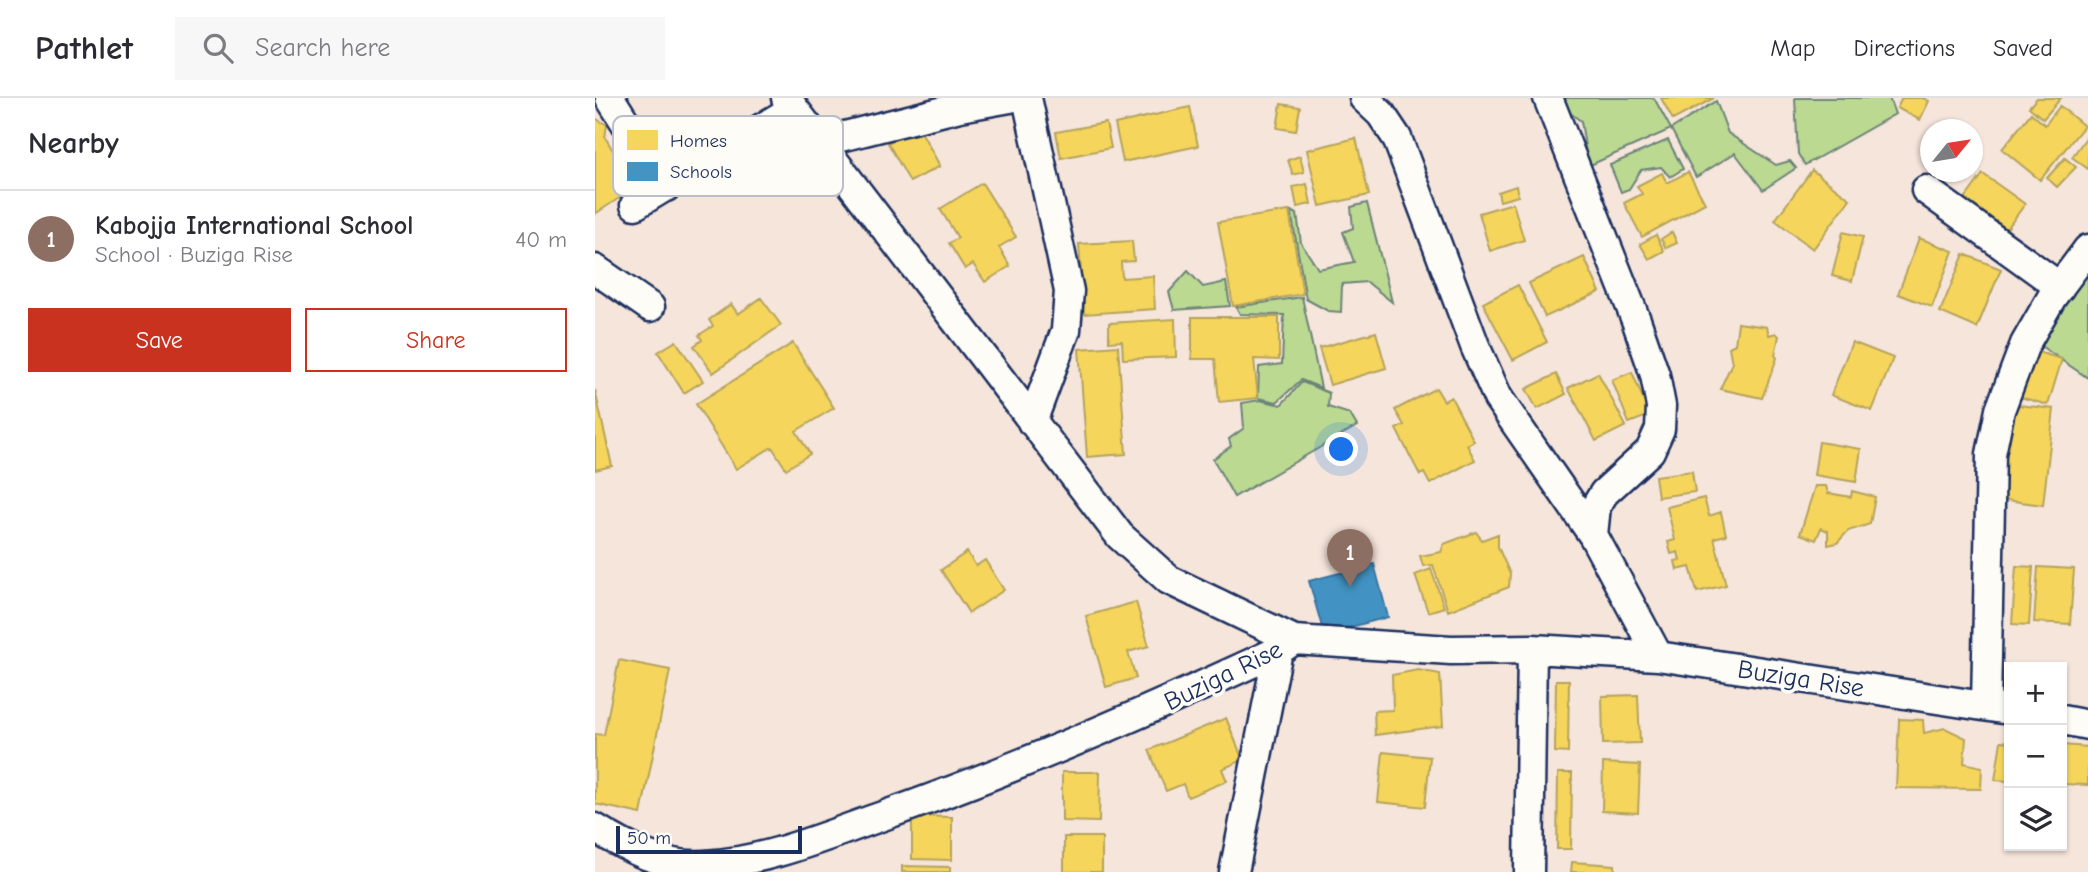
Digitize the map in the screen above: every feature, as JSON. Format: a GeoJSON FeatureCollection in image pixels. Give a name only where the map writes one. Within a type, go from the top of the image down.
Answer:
{"type":"FeatureCollection","features":[{"type":"Feature","properties":{"kind":"street"},"geometry":{"type":"LineString","coordinates":[[610,98],[621,116]]}},
{"type":"Feature","properties":{"kind":"street"},"geometry":{"type":"LineString","coordinates":[[843,136],[960,107],[1010,98]]}},
{"type":"Feature","properties":{"kind":"street"},"geometry":{"type":"LineString","coordinates":[[1027,98],[1069,291],[1066,330],[1032,422]]}},
{"type":"Feature","properties":{"kind":"street"},"geometry":{"type":"LineString","coordinates":[[1364,98],[1381,114],[1397,138],[1475,346],[1498,398],[1593,534],[1658,656]]}},
{"type":"Feature","properties":{"kind":"street"},"geometry":{"type":"LineString","coordinates":[[1548,98],[1636,320],[1655,374],[1661,406],[1660,429],[1650,451],[1604,493],[1596,506],[1593,534]]}},
{"type":"Feature","properties":{"kind":"street"},"geometry":{"type":"LineString","coordinates":[[771,116],[789,104]]}},
{"type":"Feature","properties":{"kind":"street"},"geometry":{"type":"LineString","coordinates":[[843,171],[1120,536],[1169,580],[1286,645],[1234,872]]}},
{"type":"Feature","properties":{"kind":"street"},"geometry":{"type":"LineString","coordinates":[[1926,190],[2060,287]]}},
{"type":"Feature","properties":{"kind":"street"},"geometry":{"type":"LineString","coordinates":[[635,205],[650,196]]}},
{"type":"Feature","properties":{"kind":"street"},"geometry":{"type":"LineString","coordinates":[[1998,708],[1991,454],[2011,375],[2025,344],[2060,287],[2088,249]]}},
{"type":"Feature","properties":{"kind":"street"},"geometry":{"type":"LineString","coordinates":[[595,269],[650,307]]}},
{"type":"Feature","properties":{"kind":"street","name":"Buziga Rise"},"geometry":{"type":"LineString","coordinates":[[595,828],[628,849],[701,869],[763,858],[951,792],[1138,716],[1286,645],[1451,650],[1532,649],[1658,656],[1998,708]]}},
{"type":"Feature","properties":{"kind":"street"},"geometry":{"type":"LineString","coordinates":[[1529,872],[1532,649]]}},
{"type":"Feature","properties":{"kind":"street"},"geometry":{"type":"LineString","coordinates":[[2067,721],[2088,725]]}},
{"type":"Feature","properties":{"kind":"green space"},"geometry":{"type":"Polygon","coordinates":[[[1558,98],[1654,98],[1671,129],[1588,166],[1581,121],[1555,102],[1558,98]]]}},
{"type":"Feature","properties":{"kind":"green space"},"geometry":{"type":"Polygon","coordinates":[[[1795,98],[1889,98],[1895,114],[1805,165],[1798,154],[1795,98]]]}},
{"type":"Feature","properties":{"kind":"green space"},"geometry":{"type":"Polygon","coordinates":[[[1716,101],[1728,133],[1776,165],[1790,161],[1796,168],[1763,190],[1735,153],[1696,177],[1671,129],[1716,101]]]}},
{"type":"Feature","properties":{"kind":"green space"},"geometry":{"type":"Polygon","coordinates":[[[1668,140],[1683,169],[1670,177],[1661,167],[1641,170],[1629,189],[1621,192],[1610,165],[1668,140]]]}},
{"type":"Feature","properties":{"kind":"green space"},"geometry":{"type":"Polygon","coordinates":[[[1367,203],[1392,302],[1367,282],[1342,284],[1341,312],[1328,311],[1306,299],[1291,211],[1297,214],[1301,243],[1318,269],[1354,262],[1343,232],[1353,228],[1351,207],[1367,203]]]}},
{"type":"Feature","properties":{"kind":"green space"},"geometry":{"type":"Polygon","coordinates":[[[2088,270],[2088,378],[2035,342],[2088,270]]]}},
{"type":"Feature","properties":{"kind":"green space"},"geometry":{"type":"Polygon","coordinates":[[[1188,271],[1203,287],[1226,282],[1230,306],[1174,310],[1169,292],[1188,271]]]}},
{"type":"Feature","properties":{"kind":"green space"},"geometry":{"type":"Polygon","coordinates":[[[1302,297],[1321,388],[1301,380],[1277,402],[1258,398],[1259,367],[1282,364],[1284,315],[1240,314],[1236,307],[1302,297]]]}},
{"type":"Feature","properties":{"kind":"green space"},"geometry":{"type":"Polygon","coordinates":[[[1302,382],[1329,393],[1328,407],[1350,414],[1357,426],[1234,497],[1213,459],[1231,446],[1229,439],[1244,428],[1242,403],[1260,400],[1281,405],[1302,382]]]}},
{"type":"Feature","properties":{"kind":"building: Homes"},"geometry":{"type":"Polygon","coordinates":[[[1661,98],[1714,98],[1673,120],[1661,98]]]}},
{"type":"Feature","properties":{"kind":"building: Homes"},"geometry":{"type":"Polygon","coordinates":[[[1902,98],[1923,98],[1929,101],[1920,120],[1897,108],[1902,98]]]}},
{"type":"Feature","properties":{"kind":"building: Homes"},"geometry":{"type":"Polygon","coordinates":[[[2037,98],[2061,98],[2043,119],[2029,107],[2037,98]]]}},
{"type":"Feature","properties":{"kind":"building: Homes"},"geometry":{"type":"Polygon","coordinates":[[[1281,104],[1300,107],[1296,131],[1277,128],[1281,104]]]}},
{"type":"Feature","properties":{"kind":"building: Homes"},"geometry":{"type":"Polygon","coordinates":[[[2060,106],[2084,126],[2040,180],[2002,149],[2031,113],[2045,125],[2060,106]]]}},
{"type":"Feature","properties":{"kind":"building: Homes"},"geometry":{"type":"Polygon","coordinates":[[[1190,107],[1198,146],[1123,162],[1115,124],[1190,107]]]}},
{"type":"Feature","properties":{"kind":"building: Homes"},"geometry":{"type":"Polygon","coordinates":[[[595,118],[607,125],[605,137],[613,150],[613,196],[622,196],[595,214],[595,118]]]}},
{"type":"Feature","properties":{"kind":"building: Homes"},"geometry":{"type":"Polygon","coordinates":[[[1106,123],[1111,148],[1061,158],[1056,132],[1106,123]]]}},
{"type":"Feature","properties":{"kind":"building: Homes"},"geometry":{"type":"Polygon","coordinates":[[[918,126],[940,166],[910,182],[888,143],[918,126]]]}},
{"type":"Feature","properties":{"kind":"building: Homes"},"geometry":{"type":"Polygon","coordinates":[[[2088,135],[2088,169],[2072,157],[2088,135]]]}},
{"type":"Feature","properties":{"kind":"building: Homes"},"geometry":{"type":"Polygon","coordinates":[[[1356,138],[1369,195],[1320,206],[1307,150],[1356,138]]]}},
{"type":"Feature","properties":{"kind":"building: Homes"},"geometry":{"type":"Polygon","coordinates":[[[1300,156],[1304,172],[1293,175],[1288,160],[1300,156]]]}},
{"type":"Feature","properties":{"kind":"building: Homes"},"geometry":{"type":"Polygon","coordinates":[[[2065,158],[2076,167],[2057,187],[2047,178],[2065,158]]]}},
{"type":"Feature","properties":{"kind":"building: Homes"},"geometry":{"type":"Polygon","coordinates":[[[1812,170],[1850,199],[1813,249],[1775,220],[1812,170]]]}},
{"type":"Feature","properties":{"kind":"building: Homes"},"geometry":{"type":"Polygon","coordinates":[[[1688,172],[1705,203],[1642,237],[1624,203],[1642,194],[1637,186],[1662,173],[1667,183],[1688,172]]]}},
{"type":"Feature","properties":{"kind":"building: Homes"},"geometry":{"type":"Polygon","coordinates":[[[1983,174],[2025,204],[2006,230],[1964,200],[1977,182],[1983,182],[1983,174]]]}},
{"type":"Feature","properties":{"kind":"building: Homes"},"geometry":{"type":"Polygon","coordinates":[[[982,183],[1016,237],[999,247],[1010,266],[985,282],[973,264],[965,269],[949,243],[958,238],[940,209],[982,183]]]}},
{"type":"Feature","properties":{"kind":"building: Homes"},"geometry":{"type":"Polygon","coordinates":[[[1307,184],[1311,204],[1297,207],[1293,187],[1307,184]]]}},
{"type":"Feature","properties":{"kind":"building: Homes"},"geometry":{"type":"Polygon","coordinates":[[[1516,186],[1518,196],[1500,201],[1498,192],[1516,186]]]}},
{"type":"Feature","properties":{"kind":"building: Homes"},"geometry":{"type":"Polygon","coordinates":[[[1513,203],[1524,240],[1490,251],[1479,213],[1513,203]]]}},
{"type":"Feature","properties":{"kind":"building: Homes"},"geometry":{"type":"Polygon","coordinates":[[[1289,211],[1303,294],[1233,306],[1218,222],[1289,211]]]}},
{"type":"Feature","properties":{"kind":"building: Homes"},"geometry":{"type":"Polygon","coordinates":[[[1672,232],[1677,243],[1666,248],[1661,239],[1672,232]]]}},
{"type":"Feature","properties":{"kind":"building: Homes"},"geometry":{"type":"Polygon","coordinates":[[[1843,232],[1863,237],[1852,281],[1832,276],[1843,232]]]}},
{"type":"Feature","properties":{"kind":"building: Homes"},"geometry":{"type":"Polygon","coordinates":[[[1656,235],[1664,251],[1649,259],[1640,244],[1656,235]]]}},
{"type":"Feature","properties":{"kind":"building: Homes"},"geometry":{"type":"Polygon","coordinates":[[[1919,238],[1953,251],[1932,307],[1898,294],[1919,238]]]}},
{"type":"Feature","properties":{"kind":"building: Homes"},"geometry":{"type":"Polygon","coordinates":[[[1132,241],[1134,261],[1121,262],[1122,278],[1153,276],[1155,309],[1084,314],[1079,244],[1132,241]]]}},
{"type":"Feature","properties":{"kind":"building: Homes"},"geometry":{"type":"Polygon","coordinates":[[[1964,254],[2001,269],[1977,328],[1940,312],[1964,254]]]}},
{"type":"Feature","properties":{"kind":"building: Homes"},"geometry":{"type":"Polygon","coordinates":[[[1584,257],[1600,292],[1545,317],[1529,283],[1584,257]]]}},
{"type":"Feature","properties":{"kind":"building: Homes"},"geometry":{"type":"Polygon","coordinates":[[[1518,285],[1547,342],[1513,360],[1483,303],[1518,285]]]}},
{"type":"Feature","properties":{"kind":"building: Homes"},"geometry":{"type":"Polygon","coordinates":[[[761,298],[781,325],[713,373],[694,346],[702,340],[699,335],[713,326],[709,320],[731,304],[738,314],[761,298]]]}},
{"type":"Feature","properties":{"kind":"building: Homes"},"geometry":{"type":"Polygon","coordinates":[[[1192,317],[1279,317],[1279,360],[1254,359],[1258,398],[1219,402],[1215,359],[1192,359],[1192,317]]]}},
{"type":"Feature","properties":{"kind":"building: Homes"},"geometry":{"type":"Polygon","coordinates":[[[1175,319],[1176,357],[1123,359],[1122,341],[1109,342],[1109,323],[1175,319]]]}},
{"type":"Feature","properties":{"kind":"building: Homes"},"geometry":{"type":"Polygon","coordinates":[[[1738,323],[1767,327],[1769,335],[1776,333],[1779,336],[1775,355],[1777,358],[1762,398],[1720,389],[1732,363],[1729,347],[1735,344],[1738,323]]]}},
{"type":"Feature","properties":{"kind":"building: Homes"},"geometry":{"type":"Polygon","coordinates":[[[1376,332],[1386,368],[1330,385],[1319,348],[1376,332]]]}},
{"type":"Feature","properties":{"kind":"building: Homes"},"geometry":{"type":"Polygon","coordinates":[[[676,341],[703,381],[684,393],[658,352],[676,341]]]}},
{"type":"Feature","properties":{"kind":"building: Homes"},"geometry":{"type":"Polygon","coordinates":[[[1852,342],[1893,358],[1872,411],[1831,395],[1852,342]]]}},
{"type":"Feature","properties":{"kind":"building: Homes"},"geometry":{"type":"Polygon","coordinates":[[[793,343],[834,408],[796,431],[810,454],[786,469],[772,447],[736,469],[696,404],[793,343]]]}},
{"type":"Feature","properties":{"kind":"building: Homes"},"geometry":{"type":"Polygon","coordinates":[[[1118,346],[1126,454],[1087,457],[1079,349],[1118,346]]]}},
{"type":"Feature","properties":{"kind":"building: Homes"},"geometry":{"type":"Polygon","coordinates":[[[2027,349],[2062,359],[2048,405],[2013,395],[2027,349]]]}},
{"type":"Feature","properties":{"kind":"building: Homes"},"geometry":{"type":"Polygon","coordinates":[[[1632,372],[1650,415],[1629,423],[1612,380],[1632,372]]]}},
{"type":"Feature","properties":{"kind":"building: Homes"},"geometry":{"type":"Polygon","coordinates":[[[1598,373],[1626,426],[1596,441],[1568,388],[1598,373]]]}},
{"type":"Feature","properties":{"kind":"building: Homes"},"geometry":{"type":"Polygon","coordinates":[[[1556,374],[1566,394],[1537,409],[1526,389],[1556,374]]]}},
{"type":"Feature","properties":{"kind":"building: Homes"},"geometry":{"type":"Polygon","coordinates":[[[1436,388],[1444,401],[1451,397],[1474,441],[1467,445],[1475,460],[1430,484],[1424,473],[1420,475],[1396,429],[1404,425],[1395,410],[1436,388]]]}},
{"type":"Feature","properties":{"kind":"building: Homes"},"geometry":{"type":"Polygon","coordinates":[[[595,390],[612,466],[595,470],[595,390]]]}},
{"type":"Feature","properties":{"kind":"building: Homes"},"geometry":{"type":"Polygon","coordinates":[[[2010,404],[2054,409],[2043,505],[1998,499],[2010,404]]]}},
{"type":"Feature","properties":{"kind":"building: Homes"},"geometry":{"type":"Polygon","coordinates":[[[1819,442],[1861,449],[1856,482],[1814,475],[1819,442]]]}},
{"type":"Feature","properties":{"kind":"building: Homes"},"geometry":{"type":"Polygon","coordinates":[[[1692,471],[1695,492],[1658,497],[1655,476],[1692,471]]]}},
{"type":"Feature","properties":{"kind":"building: Homes"},"geometry":{"type":"Polygon","coordinates":[[[1815,486],[1826,486],[1828,493],[1851,497],[1852,491],[1875,497],[1870,524],[1848,531],[1837,543],[1828,545],[1828,531],[1821,528],[1816,540],[1800,534],[1815,486]]]}},
{"type":"Feature","properties":{"kind":"building: Homes"},"geometry":{"type":"Polygon","coordinates":[[[1704,498],[1709,516],[1721,512],[1726,535],[1714,538],[1726,585],[1697,592],[1690,567],[1677,570],[1675,561],[1680,560],[1678,552],[1671,554],[1668,542],[1675,540],[1667,507],[1704,498]]]}},
{"type":"Feature","properties":{"kind":"building: Homes"},"geometry":{"type":"Polygon","coordinates":[[[1476,532],[1482,540],[1498,534],[1498,547],[1510,574],[1509,587],[1448,611],[1433,565],[1423,566],[1420,556],[1441,552],[1444,544],[1476,532]]]}},
{"type":"Feature","properties":{"kind":"building: Homes"},"geometry":{"type":"Polygon","coordinates":[[[967,552],[976,566],[985,560],[1004,590],[969,613],[941,570],[967,552]]]}},
{"type":"Feature","properties":{"kind":"building: Homes"},"geometry":{"type":"Polygon","coordinates":[[[2016,566],[2033,567],[2029,625],[2012,624],[2016,566]]]}},
{"type":"Feature","properties":{"kind":"building: Homes"},"geometry":{"type":"Polygon","coordinates":[[[2038,567],[2074,569],[2070,624],[2034,622],[2038,567]]]}},
{"type":"Feature","properties":{"kind":"building: Homes"},"geometry":{"type":"Polygon","coordinates":[[[1431,569],[1444,607],[1428,612],[1415,575],[1431,569]]]}},
{"type":"Feature","properties":{"kind":"building: Homes"},"geometry":{"type":"Polygon","coordinates":[[[1136,602],[1149,646],[1128,652],[1136,678],[1106,687],[1086,616],[1136,602]]]}},
{"type":"Feature","properties":{"kind":"building: Homes"},"geometry":{"type":"Polygon","coordinates":[[[619,660],[670,670],[641,814],[595,804],[595,734],[604,735],[619,660]]]}},
{"type":"Feature","properties":{"kind":"building: Homes"},"geometry":{"type":"Polygon","coordinates":[[[1418,670],[1440,674],[1443,726],[1375,735],[1374,711],[1393,710],[1392,675],[1418,670]]]}},
{"type":"Feature","properties":{"kind":"building: Homes"},"geometry":{"type":"Polygon","coordinates":[[[1556,680],[1569,680],[1568,753],[1555,752],[1556,680]]]}},
{"type":"Feature","properties":{"kind":"building: Homes"},"geometry":{"type":"Polygon","coordinates":[[[1638,695],[1640,743],[1603,744],[1602,696],[1638,695]]]}},
{"type":"Feature","properties":{"kind":"building: Homes"},"geometry":{"type":"Polygon","coordinates":[[[1226,718],[1243,760],[1222,769],[1227,781],[1188,797],[1183,784],[1166,791],[1149,750],[1226,718]]]}},
{"type":"Feature","properties":{"kind":"building: Homes"},"geometry":{"type":"Polygon","coordinates":[[[1899,719],[1923,720],[1924,733],[1945,728],[1966,738],[1964,763],[1982,767],[1981,789],[1896,788],[1899,719]]]}},
{"type":"Feature","properties":{"kind":"building: Homes"},"geometry":{"type":"Polygon","coordinates":[[[2001,741],[2004,741],[2004,781],[1995,780],[2001,741]]]}},
{"type":"Feature","properties":{"kind":"building: Homes"},"geometry":{"type":"Polygon","coordinates":[[[2067,745],[2088,747],[2088,785],[2067,784],[2067,745]]]}},
{"type":"Feature","properties":{"kind":"building: Homes"},"geometry":{"type":"Polygon","coordinates":[[[1383,752],[1430,757],[1425,807],[1378,802],[1383,752]]]}},
{"type":"Feature","properties":{"kind":"building: Homes"},"geometry":{"type":"Polygon","coordinates":[[[1603,763],[1640,765],[1638,813],[1602,811],[1603,763]]]}},
{"type":"Feature","properties":{"kind":"building: Homes"},"geometry":{"type":"Polygon","coordinates":[[[1062,772],[1100,772],[1099,822],[1062,821],[1062,772]]]}},
{"type":"Feature","properties":{"kind":"building: Homes"},"geometry":{"type":"Polygon","coordinates":[[[1558,773],[1572,773],[1571,849],[1557,849],[1558,773]]]}},
{"type":"Feature","properties":{"kind":"building: Homes"},"geometry":{"type":"Polygon","coordinates":[[[912,816],[952,817],[952,860],[912,859],[912,816]]]}},
{"type":"Feature","properties":{"kind":"building: Homes"},"geometry":{"type":"Polygon","coordinates":[[[1064,837],[1102,837],[1102,872],[1064,872],[1064,837]]]}},
{"type":"Feature","properties":{"kind":"building: Homes"},"geometry":{"type":"Polygon","coordinates":[[[1572,862],[1615,865],[1615,872],[1571,872],[1572,862]]]}},
{"type":"Feature","properties":{"kind":"building: Homes"},"geometry":{"type":"Polygon","coordinates":[[[902,866],[950,867],[950,872],[902,872],[902,866]]]}},
{"type":"Feature","properties":{"kind":"building: Schools"},"geometry":{"type":"Polygon","coordinates":[[[1374,564],[1388,617],[1324,634],[1309,581],[1374,564]]]}},
{"type":"Feature","properties":{"kind":"place","name":"Kabojja International School"},"geometry":{"type":"Point","coordinates":[1350,587]}}]}
